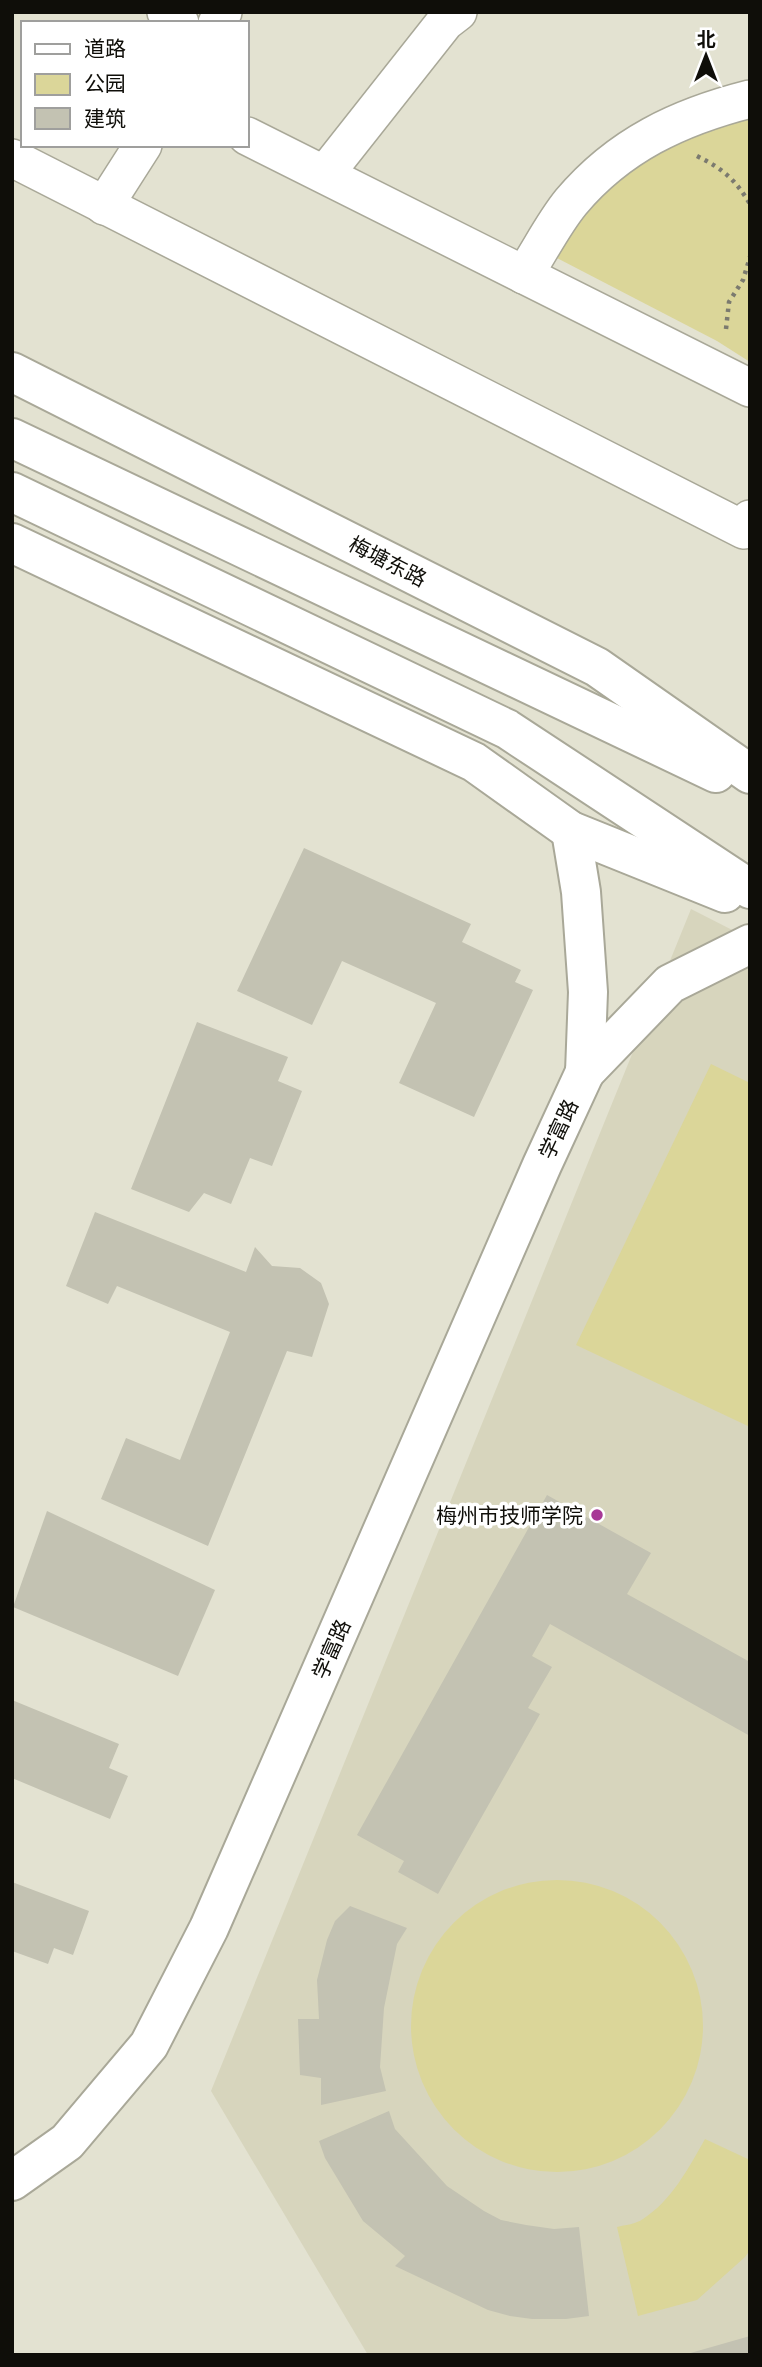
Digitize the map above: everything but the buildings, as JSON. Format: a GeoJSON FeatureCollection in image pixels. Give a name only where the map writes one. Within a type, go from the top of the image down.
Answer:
{"type":"FeatureCollection","features":[{"type":"Feature","properties":{"kind":"main road","name":"梅塘东路"},"geometry":{"type":"LineString","coordinates":[[12,372],[597,667],[750,774]]}},
{"type":"Feature","properties":{"kind":"main road"},"geometry":{"type":"LineString","coordinates":[[12,438],[750,788]]}},
{"type":"Feature","properties":{"kind":"main road"},"geometry":{"type":"LineString","coordinates":[[12,492],[506,729],[750,889]]}},
{"type":"Feature","properties":{"kind":"main road"},"geometry":{"type":"LineString","coordinates":[[12,543],[474,762],[571,831],[750,902]]}},
{"type":"Feature","properties":{"kind":"main road"},"geometry":{"type":"LineString","coordinates":[[571,831],[581,892],[588,992],[585,1072]]}},
{"type":"Feature","properties":{"kind":"main road"},"geometry":{"type":"LineString","coordinates":[[585,1072],[670,985],[750,944]]}},
{"type":"Feature","properties":{"kind":"main road","name":"学富路"},"geometry":{"type":"LineString","coordinates":[[12,2181],[67,2142],[149,2045],[209,1928],[536,1178],[585,1072]]}},
{"type":"Feature","properties":{"kind":"street"},"geometry":{"type":"LineString","coordinates":[[325,174],[445,22],[458,12]]}},
{"type":"Feature","properties":{"kind":"street"},"geometry":{"type":"LineString","coordinates":[[524,275],[570,204],[606,166],[670,125],[706,110],[750,99]]}},
{"type":"Feature","properties":{"kind":"street"},"geometry":{"type":"LineString","coordinates":[[248,136],[750,388]]}},
{"type":"Feature","properties":{"kind":"street"},"geometry":{"type":"LineString","coordinates":[[104,206],[142,147]]}},
{"type":"Feature","properties":{"kind":"street"},"geometry":{"type":"LineString","coordinates":[[12,158],[744,530],[750,519]]}},
{"type":"Feature","properties":{"kind":"path"},"geometry":{"type":"LineString","coordinates":[[694,154],[717,166],[737,183],[750,204]]}},
{"type":"Feature","properties":{"kind":"path"},"geometry":{"type":"LineString","coordinates":[[726,329],[729,302],[743,280],[750,257]]}},
{"type":"Feature","properties":{"kind":"shaded area","name":"梅州市技师学院"},"geometry":{"type":"Polygon","coordinates":[[[691,909],[750,939],[750,2355],[368,2355],[211,2091],[691,909]]]}},
{"type":"Feature","properties":{"kind":"green space"},"geometry":{"type":"Polygon","coordinates":[[[750,116],[750,260],[747,266],[750,266],[750,362],[717,341],[555,257],[587,204],[668,143],[750,116]]]}},
{"type":"Feature","properties":{"kind":"green space"},"geometry":{"type":"Polygon","coordinates":[[[711,1064],[750,1083],[750,1427],[576,1345],[711,1064]]]}},
{"type":"Feature","properties":{"kind":"green space"},"geometry":{"type":"Polygon","coordinates":[[[543,1880],[571,1880],[599,1886],[626,1897],[650,1913],[670,1933],[686,1957],[697,1984],[701,1997],[701,2055],[686,2095],[670,2119],[650,2139],[626,2155],[599,2166],[571,2172],[543,2172],[515,2166],[488,2155],[464,2139],[444,2119],[428,2095],[417,2068],[411,2040],[411,2012],[417,1984],[428,1957],[444,1933],[464,1913],[488,1897],[515,1886],[543,1880]]]}},
{"type":"Feature","properties":{"kind":"green space"},"geometry":{"type":"Polygon","coordinates":[[[705,2139],[750,2160],[750,2250],[697,2300],[638,2316],[617,2227],[640,2221],[663,2203],[705,2139]]]}},
{"type":"Feature","properties":{"kind":"place","name":"梅州市技师学院"},"geometry":{"type":"Point","coordinates":[597,1515]}}]}
